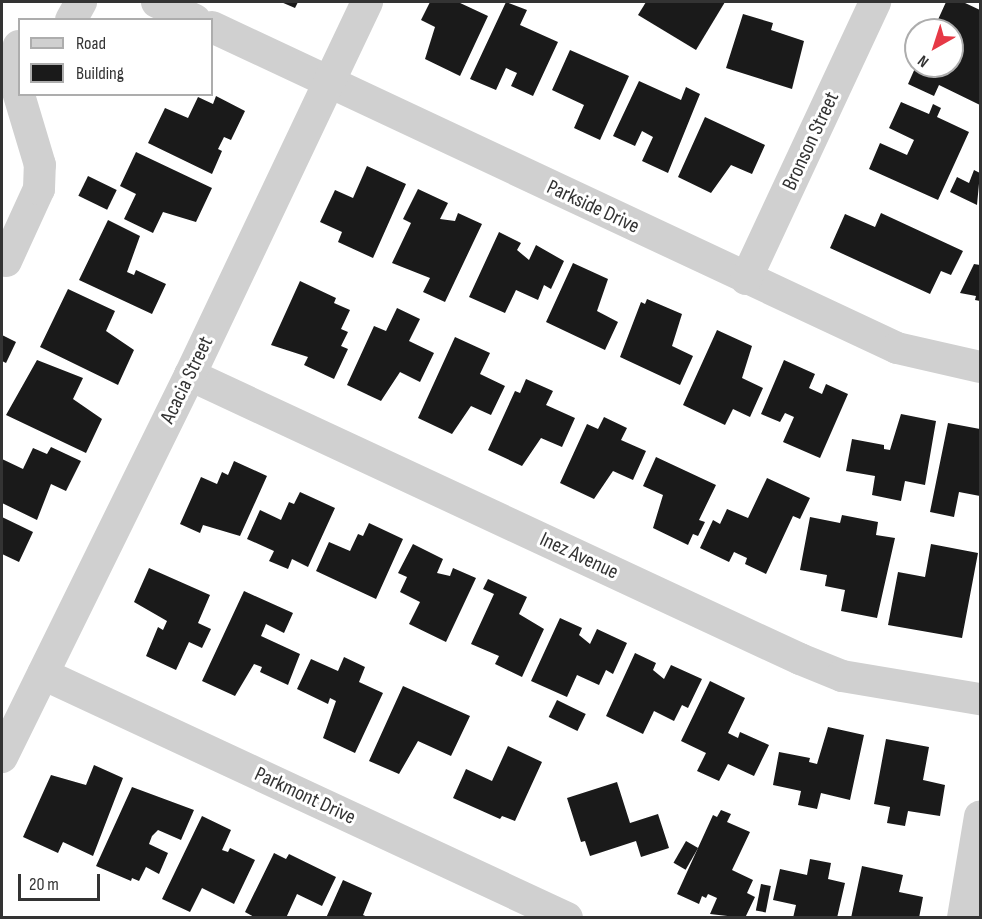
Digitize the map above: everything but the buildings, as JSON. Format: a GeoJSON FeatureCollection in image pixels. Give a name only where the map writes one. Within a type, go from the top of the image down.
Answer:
{"type":"FeatureCollection","features":[{"type":"Feature","properties":{"kind":"street"},"geometry":{"type":"LineString","coordinates":[[72,18],[81,2]]}},
{"type":"Feature","properties":{"kind":"street"},"geometry":{"type":"LineString","coordinates":[[157,2],[191,18]]}},
{"type":"Feature","properties":{"kind":"street","name":"Acacia Street"},"geometry":{"type":"LineString","coordinates":[[2,757],[190,375],[367,2]]}},
{"type":"Feature","properties":{"kind":"street","name":"Bronson Street"},"geometry":{"type":"LineString","coordinates":[[746,279],[875,2]]}},
{"type":"Feature","properties":{"kind":"street","name":"Parkside Drive"},"geometry":{"type":"LineString","coordinates":[[213,27],[897,348],[981,367]]}},
{"type":"Feature","properties":{"kind":"street"},"geometry":{"type":"LineString","coordinates":[[2,38],[18,46]]}},
{"type":"Feature","properties":{"kind":"street"},"geometry":{"type":"LineString","coordinates":[[18,59],[16,85],[18,92]]}},
{"type":"Feature","properties":{"kind":"street"},"geometry":{"type":"LineString","coordinates":[[6,261],[39,189],[40,165],[19,96]]}},
{"type":"Feature","properties":{"kind":"street","name":"Inez Avenue"},"geometry":{"type":"LineString","coordinates":[[190,375],[810,663],[842,676],[981,699]]}},
{"type":"Feature","properties":{"kind":"street","name":"Parkmont Drive"},"geometry":{"type":"LineString","coordinates":[[43,674],[520,908],[567,918]]}},
{"type":"Feature","properties":{"kind":"street"},"geometry":{"type":"LineString","coordinates":[[963,918],[981,816]]}}]}
